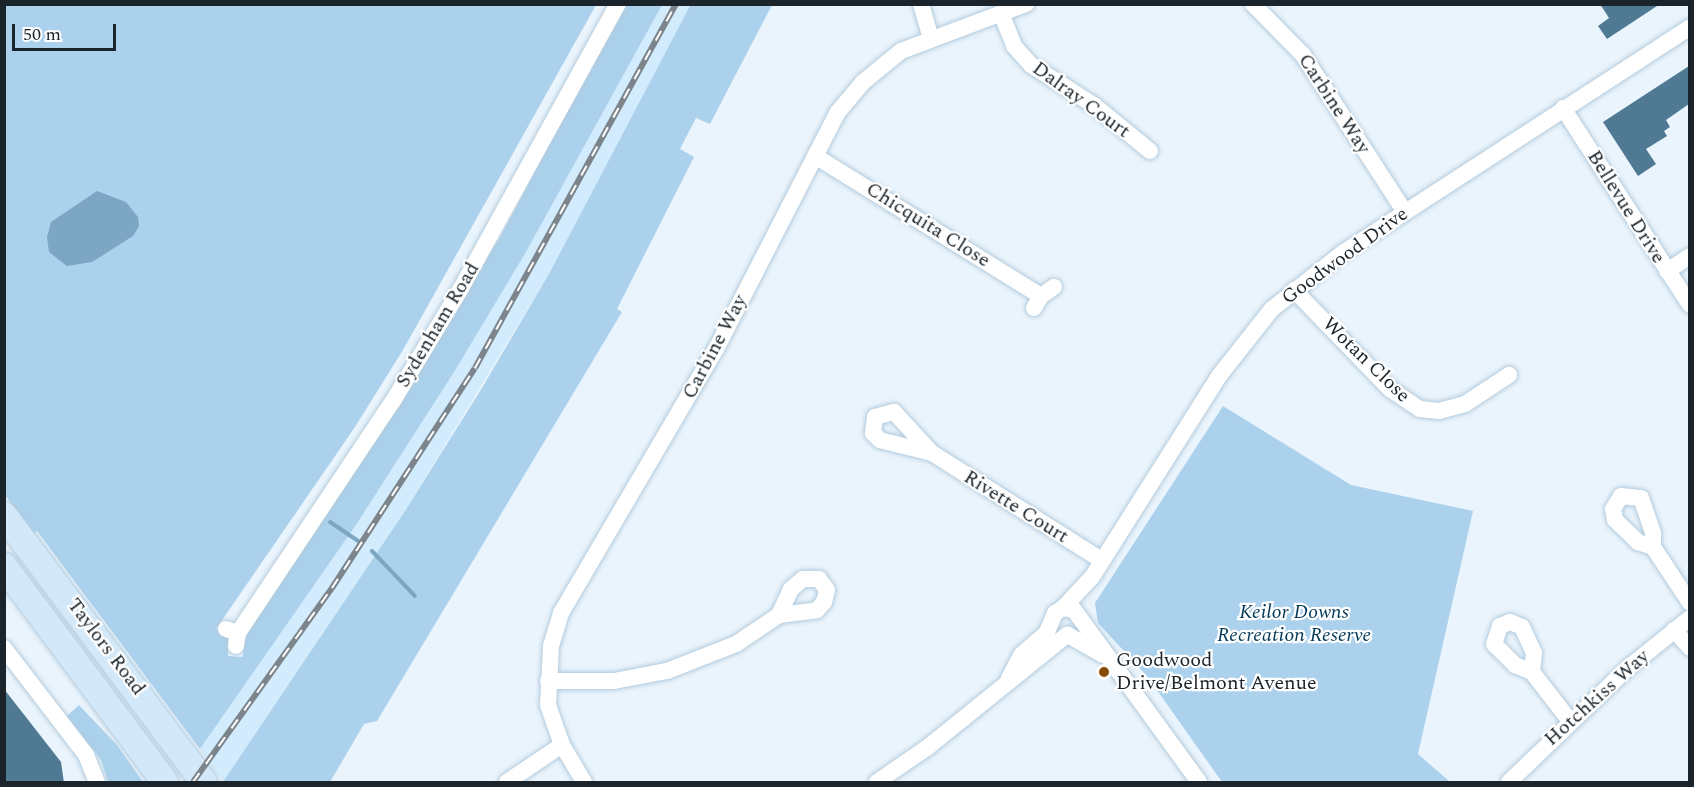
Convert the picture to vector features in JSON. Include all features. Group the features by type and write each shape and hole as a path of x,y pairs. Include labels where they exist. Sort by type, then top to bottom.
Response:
{"main road":[{"name":"Taylors Road","path":"4,515 204,783"},
{"name":"Taylors Road","path":"4,566 165,783"}],"street":[{"name":"Sydenham Road","path":"233,636 393,401 460,290 618,4"},
{"path":"921,4 931,38"},
{"name":"Carbine Way","path":"584,783 562,746 548,705 551,646 573,587 690,395 838,112 862,82 901,51 1026,4"},
{"name":"Carbine Way","path":"1253,4 1302,55 1405,212"},
{"name":"Dalray Court","path":"1001,13 1014,46 1031,65 1095,106 1151,151"},
{"name":"Goodwood Drive","path":"1079,617 1092,577 1101,560 1236,352 1294,290 1405,212 1689,27"},
{"name":"Bellevue Drive","path":"1563,108 1689,305"},
{"name":"Chicquita Close","path":"815,156 1043,297"},
{"path":"1667,271 1689,256"},
{"name":"Wotan Close","path":"1294,290 1390,389 1420,409 1439,411 1465,404 1509,375"},
{"name":"Rivette Court","path":"932,453 1101,560"},
{"path":"1653,547 1689,603"},
{"name":"Goodwood Drive","path":"1063,608 1092,577"},
{"path":"1009,678 1020,655 1039,641 1052,622 1055,613 1063,608 1074,610 1148,708 1199,783"},
{"path":"548,681 614,681 667,671 736,644 779,615"},
{"path":"877,783 965,718 1009,678 1026,669 1067,634 1077,629 1079,617"},
{"name":"Hotchkiss Way","path":"1509,783 1570,721 1689,618"},
{"path":"1052,622 1056,630 1109,659"},
{"path":"1674,630 1689,648"},
{"path":"4,648 86,755 97,783"},
{"path":"1532,672 1570,721"},
{"path":"507,783 562,746"}],"shaded area":[{"path":"662,5 691,5 550,272 405,511 223,782 200,749 356,525 456,369 526,252"},
{"path":"97,191 126,202 138,217 139,226 133,236 92,262 67,266 49,252 47,237 51,222"}],"green space":[{"path":"691,4 772,5 710,124 696,118 680,149 694,157 617,309 622,312 377,721 364,724 330,782 223,782 405,511 482,388 550,272"},
{"path":"5,5 596,5 403,350 355,427 216,629 228,639 228,656 243,657 244,636 501,236 623,5 662,5 526,252 456,369 356,525 200,749 37,531 33,534 5,495"},
{"name":"Keilor Downs Recreation Reserve","path":"1223,406 1351,485 1473,511 1418,754 1450,782 1222,782 1147,676 1098,623 1095,603"},
{"path":"79,705 117,745 143,782 108,782 101,760 67,716"}],"building":[{"path":"1600,4 1660,4 1607,39 1598,26 1609,18"},
{"path":"1689,66 1689,104 1666,120 1670,127 1664,131 1667,136 1646,149 1656,164 1638,176 1603,122"},
{"path":"4,689 61,762 64,783 4,783"}],"waterway":[{"path":"330,522 358,541"},
{"path":"372,551 415,596"}],"railway":[{"path":"193,782 332,588 475,368 676,4"}],"place":[{"name":"Goodwood Drive/Belmont Avenue","path":"1104,672"}]}
